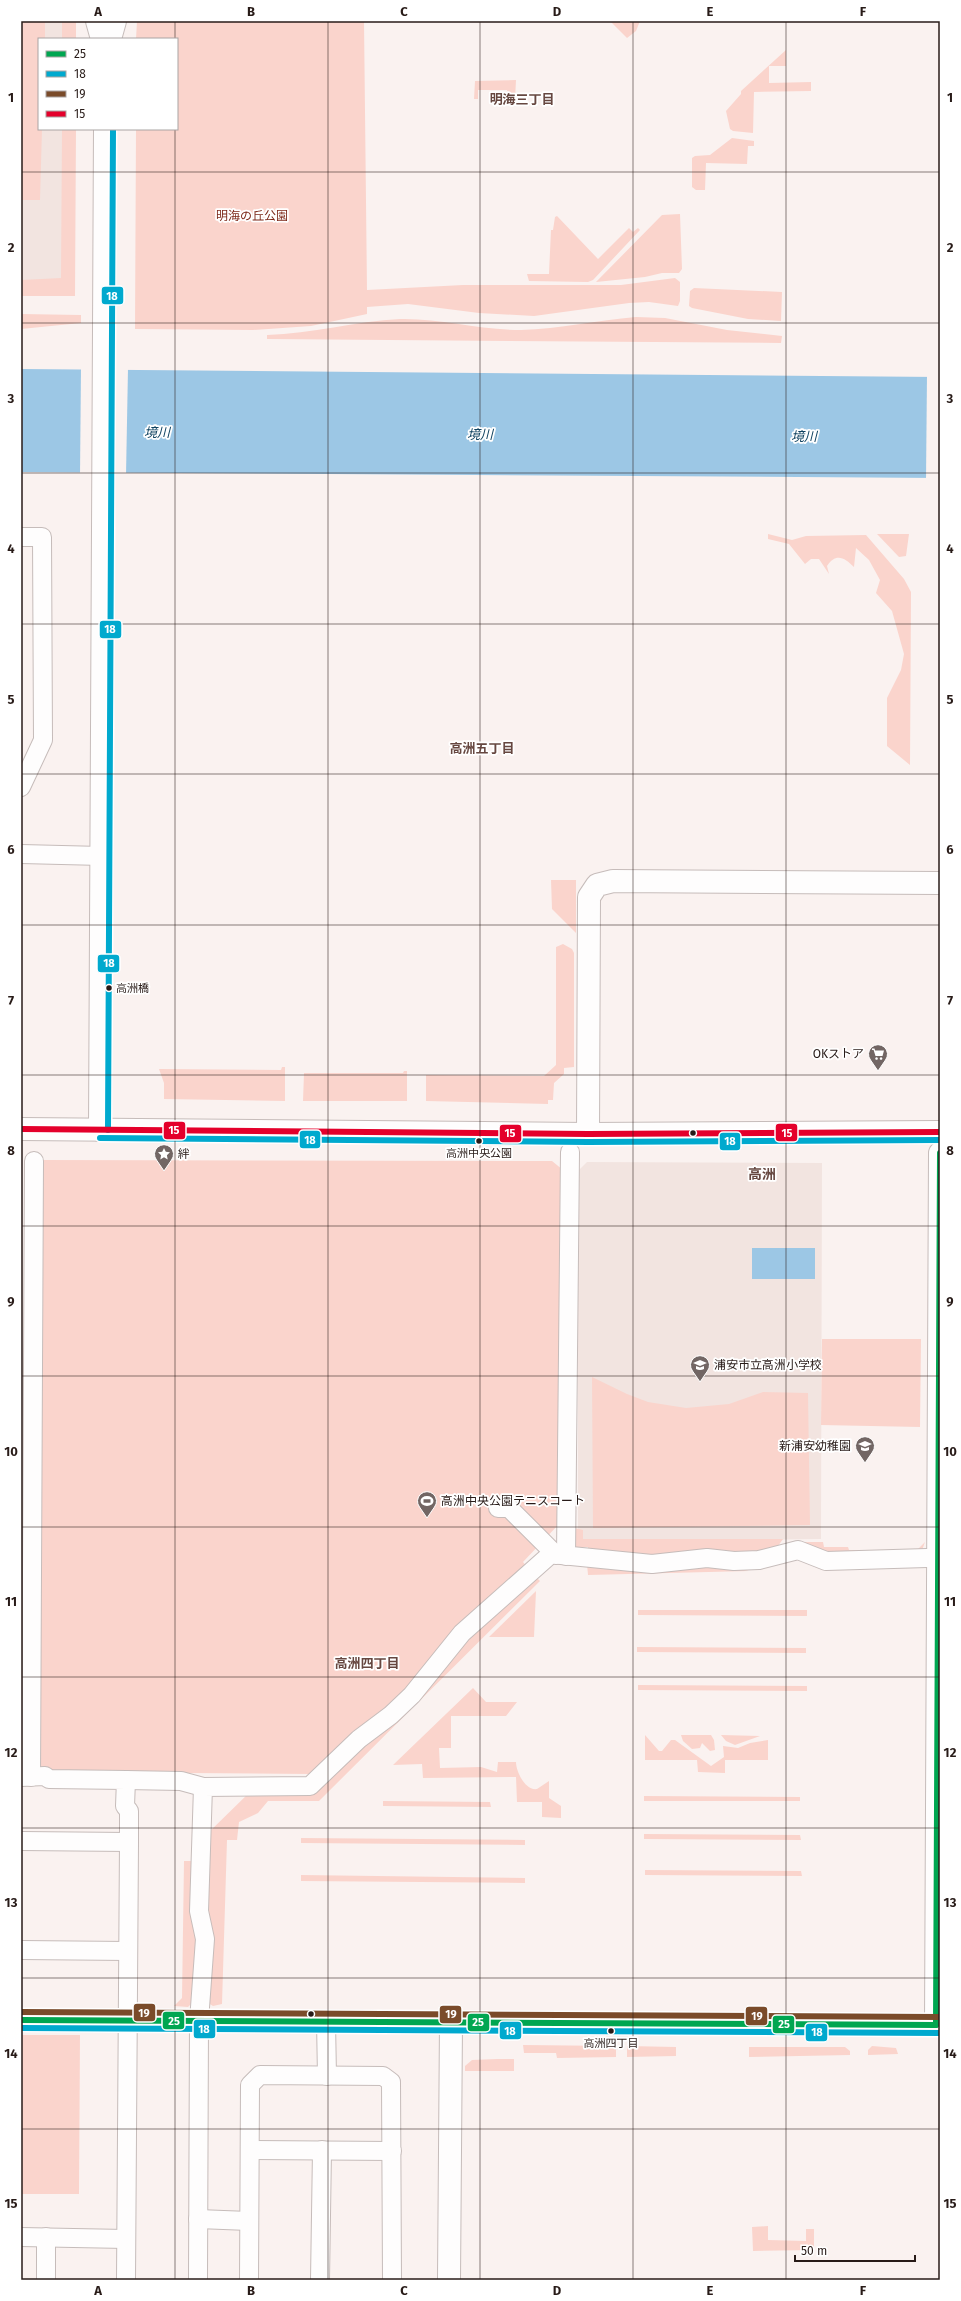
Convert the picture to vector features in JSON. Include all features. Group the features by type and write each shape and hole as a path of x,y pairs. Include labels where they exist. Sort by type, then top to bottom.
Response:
{"street":[{"path":"97,21 102,38"},
{"path":"110,38 115,21"},
{"path":"100,1130 105,130"},
{"path":"21,537 42,537 43,740 21,786"},
{"path":"21,854 102,856"},
{"path":"588,1134 589,897 597,885 613,881 940,883"},
{"path":"21,1129 588,1134 940,1132"},
{"path":"561,1555 570,1152"},
{"path":"21,2020 938,2025 940,1153"},
{"path":"34,1161 27,1213 26,1632 28,1729 26,1777 45,1776 49,1780 181,1781 203,1787 310,1786 359,1739 391,1715 412,1695 462,1633 551,1554 652,1564 707,1558 734,1561 759,1560 798,1550 826,1562 926,1558"},
{"path":"498,1508 509,1508 561,1555"},
{"path":"126,1780 125,1806 129,1811 127,2279"},
{"path":"198,2280 198,2021 205,1939 198,1911 203,1787"},
{"path":"21,1841 129,1836"},
{"path":"21,1950 128,1951"},
{"path":"326,2022 327,2076"},
{"path":"449,2280 450,2023"},
{"path":"249,2280 250,2085 260,2075 383,2076 392,2082 392,2280"},
{"path":"250,2150 392,2150"},
{"path":"320,2280 322,2150"},
{"path":"198,2219 249,2220"},
{"path":"21,2238 126,2239"},
{"path":"46,2238 46,2280"}],"shaded area":[{"path":"21,21 74,21 74,38 38,38 38,130 74,130 74,291 21,291"},
{"name":"浦安市立高洲小学校","path":"587,1162 822,1163 821,1539 578,1542 578,1171"}],"green space":[{"path":"21,21 45,21 45,38 38,38 38,130 42,130 40,200 21,200"},
{"path":"62,21 76,21 76,38 62,38"},
{"name":"明海の丘公園","path":"137,21 364,21 367,290 463,285 621,285 675,278 680,282 680,301 678,306 649,302 629,303 534,316 479,313 408,304 367,307 367,314 311,326 253,330 135,329 136,130 178,130 178,38 136,38"},
{"path":"610,21 640,21 636,31 627,38"},
{"path":"786,50 786,66 769,66 769,83 811,82 811,91 754,92 753,133 733,131 730,129 726,111 741,94 741,91"},
{"path":"516,80 515,100 508,100 507,90 478,90 478,99 474,99 475,81"},
{"path":"62,130 76,130 75,296 21,296 21,280 61,278"},
{"path":"732,138 754,141 754,146 748,146 747,164 706,163 705,190 696,190 692,187 692,158 695,156 710,155"},
{"path":"680,214 682,269 679,273 662,273 645,277 596,282 662,215"},
{"path":"557,216 598,259 629,228 633,232 638,228 640,230 593,280 588,282 529,281 527,274 549,274 551,230 553,230 555,217"},
{"path":"694,288 782,292 781,321 748,319 692,308 689,306 690,291"},
{"path":"21,314 81,315 81,323 21,329"},
{"path":"636,317 665,318 727,330 782,336 781,343 267,339 267,335 300,332 383,320 430,320 490,328 521,330 550,328"},
{"path":"768,534 792,540 806,536 866,535 904,579 911,592 910,765 887,746 887,698 901,670 904,654 892,611 876,593 880,580 869,560 856,548 854,567 844,559 837,558 830,562 827,566 829,574 819,559 811,559 805,564 789,544 768,539"},
{"path":"877,534 909,534 906,556 899,557"},
{"path":"551,880 576,880 576,933 552,909"},
{"path":"563,944 572,949 574,953 574,1067 564,1068 564,1074 554,1083 553,1100 548,1100 548,1104 426,1101 426,1075 544,1076 556,1065 556,947"},
{"path":"282,1067 285,1067 285,1101 164,1099 164,1083 159,1069 281,1070"},
{"path":"404,1071 407,1071 407,1101 303,1101 304,1073 403,1073"},
{"name":"高洲中央公園","path":"41,1160 552,1161 563,1170 559,1524 523,1562 528,1568 415,1683 321,1769 318,1766 311,1774 47,1772 37,1763"},
{"path":"822,1339 921,1339 920,1427 821,1425"},
{"path":"592,1377 627,1394 648,1402 686,1408 729,1404 763,1392 808,1393 810,1525 593,1528"},
{"path":"575,1528 583,1530 583,1539 783,1539 778,1546 764,1553 669,1557 588,1553 588,1547 575,1547"},
{"path":"799,1542 823,1542 824,1547 848,1547 849,1550 916,1551 925,1542 921,1553 833,1558"},
{"path":"692,1563 749,1571 588,1575 587,1564"},
{"path":"535,1576 540,1581 319,1801 268,1801 258,1813 239,1822 237,1840 227,1840 222,2004 213,2006 208,2003 207,1834 252,1790 313,1790 443,1662"},
{"path":"536,1591 534,1637 489,1637"},
{"path":"638,1610 807,1610 807,1616 638,1615"},
{"path":"637,1647 806,1648 806,1653 637,1652"},
{"path":"638,1685 807,1686 807,1691 638,1690"},
{"path":"473,1688 486,1702 517,1702 506,1716 451,1716 451,1748 439,1748 440,1768 481,1767 497,1772 498,1762 516,1762 519,1775 529,1787 537,1789 549,1781 549,1798 561,1806 561,1818 542,1817 542,1802 517,1802 516,1777 423,1778 422,1764 393,1765"},
{"path":"645,1735 659,1751 662,1751 671,1740 675,1740 711,1766 724,1757 723,1746 738,1748 750,1743 768,1740 768,1760 725,1760 725,1773 698,1772 697,1760 645,1760"},
{"path":"681,1735 711,1735 714,1740 715,1750 710,1751 702,1743 700,1748 692,1749 683,1741"},
{"path":"721,1735 760,1736 735,1745 726,1741"},
{"path":"644,1796 800,1797 800,1801 644,1801"},
{"path":"383,1801 490,1802 491,1807 383,1806"},
{"path":"644,1834 800,1835 801,1840 644,1839"},
{"path":"301,1838 525,1840 525,1845 301,1843"},
{"path":"184,1861 195,1861 197,1937 192,2003 188,2007 174,2006 182,1998"},
{"path":"645,1870 801,1871 802,1876 645,1875"},
{"path":"301,1875 525,1878 525,1883 301,1881"},
{"path":"21,2035 80,2035 79,2194 21,2194"},
{"path":"523,2045 616,2046 616,2057 557,2058 556,2053 524,2053"},
{"path":"627,2046 676,2047 676,2056 627,2057"},
{"path":"872,2046 896,2048 898,2054 868,2055 868,2050"},
{"path":"749,2047 845,2047 850,2051 850,2055 749,2057"},
{"path":"514,2059 514,2071 465,2071 465,2066 472,2060"},
{"path":"768,2226 768,2240 806,2241 806,2229 814,2229 814,2250 753,2251 752,2227"}],"water":[{"name":"境川","path":"21,369 940,377 940,478 21,472"},
{"path":"752,1248 815,1248 815,1279 752,1279"}],"pier":[{"path":"81,367 128,368 126,475 80,475"},
{"path":"927,375 940,375 940,480 926,480"}],"transit line":[{"name":"18","path":"108,1130 113,130"},
{"name":"15","path":"21,1129 588,1134 940,1132"},
{"name":"18","path":"100,1138 588,1142 940,1140"},
{"name":"25","path":"936,2025 940,1153"},
{"name":"19","path":"21,2012 940,2017"},
{"name":"25","path":"21,2020 936,2025"},
{"name":"18","path":"21,2028 940,2033"}],"place":[{"name":"高洲橋","path":"109,988"},
{"name":"OKストア","path":"878,1071"},
{"name":"高洲中央公園","path":"479,1141"},
{"name":"絆","path":"164,1171"},
{"name":"浦安市立高洲小学校","path":"700,1382"},
{"name":"新浦安幼稚園","path":"865,1463"},
{"name":"高洲中央公園テニスコート","path":"427,1518"},
{"name":"高洲四丁目","path":"611,2031"}],"district":[{"name":"明海三丁目","path":"522,99"},
{"name":"高洲五丁目","path":"482,748"},
{"name":"高洲","path":"762,1174"},
{"name":"高洲四丁目","path":"367,1663"}]}
